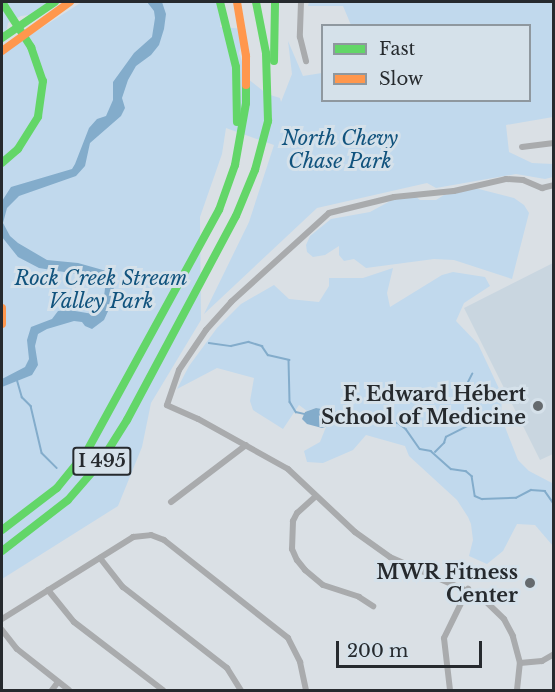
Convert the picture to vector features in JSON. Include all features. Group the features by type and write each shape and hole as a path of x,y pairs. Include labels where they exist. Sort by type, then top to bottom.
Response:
{"main road":[{"path":"2,2 25,35 41,71 42,100 38,117 29,134 2,163"},
{"path":"2,38 55,2"},
{"path":"2,51 70,2"},
{"path":"220,2 229,30 238,85 236,138 229,185"},
{"name":"I 495","path":"2,530 57,488 87,451 208,234 229,185 241,139 247,79 243,31 237,2"},
{"name":"I 495","path":"2,551 68,500 112,445 236,216 255,170 268,121 267,53 256,2"},
{"path":"268,121 274,102 275,2"},
{"path":"2,308 2,324"}],"street":[{"path":"301,2 300,37 306,61"},
{"path":"522,147 554,143"},
{"path":"517,690 520,663 513,636 504,619 490,604 468,589 389,556 355,532 288,469 167,405 179,370 206,330 231,302 329,213 394,197 454,190 506,179 523,180 543,188 554,185"},
{"path":"171,502 246,445"},
{"path":"316,496 297,513 293,520 292,549 297,560 323,585 359,597 373,606"},
{"path":"2,619 133,537 151,535 164,540 288,638 300,662 306,690"},
{"path":"100,558 123,587 227,668 241,690"},
{"path":"450,690 444,638 468,589"},
{"path":"48,590 74,622 163,690"},
{"path":"2,630 17,649 69,690"},
{"path":"520,663 542,661 554,654"},
{"path":"52,690 58,682"}],"shaded area":[{"path":"147,2 162,2 166,14 164,29 159,45 151,55 136,66 128,80 122,98 125,108 121,116 90,143 85,166 76,176 19,196 7,208 3,223 10,236 18,243 47,260 78,263 110,272 114,290 135,309 132,311 114,298 104,320 92,329 82,322 74,321 38,334 35,346 38,365 32,375 2,387 2,379 25,367 29,359 27,340 31,327 52,319 58,311 69,310 93,314 103,306 105,288 102,278 39,268 18,257 2,237 2,201 11,187 72,169 89,128 97,119 106,116 113,100 113,82 134,53 152,37 154,11"},
{"path":"553,263 553,454 540,460 464,308"},
{"path":"316,408 338,412 340,414 335,424 322,428 307,424 302,419 305,412"}],"green space":[{"path":"2,2 48,2 29,15 21,16 8,23 7,29 2,34"},
{"name":"Rock Creek Stream Valley Park","path":"82,2 224,2 220,27 246,29 239,53 248,79 267,94 280,98 281,102 292,74 288,41 303,76 321,73 321,102 531,102 531,24 351,24 343,6 308,6 309,2 553,2 553,117 506,125 509,152 532,163 553,164 553,177 545,179 516,174 436,188 427,183 317,208 204,314 249,222 274,145 226,128 222,154 200,217 201,320 151,403 142,447 118,506 2,579 2,53"},
{"path":"475,188 514,198 524,205 529,213 512,279 454,260 434,259 366,268 354,259 344,261 339,255 339,246 325,255 313,257 307,252 306,245 310,236 331,219 370,212 394,199 415,196 420,200 436,200 444,195"},
{"path":"393,268 387,293 390,307 442,275 453,272 485,277 490,286 464,303 456,321 478,344 502,395 501,417 518,460 529,471 552,483 553,546 535,525 517,524 503,551 487,564 469,556 473,540 471,524 457,500 409,456 405,446 366,435 353,450 323,463 307,462 304,451 320,442 326,427 337,420 338,416 316,408 307,411 299,405 283,429 253,410 250,401 254,378 217,368 177,389 189,366 217,328 241,304 274,285 289,299 319,302 329,286 329,278 363,278"}],"waterway":[{"path":"209,343 231,346 249,342 262,346 268,355 289,360 290,402 296,412 305,414"},
{"path":"435,452 444,443 446,437 468,426 475,417 478,398 465,395 464,390 472,374"},
{"path":"17,379 22,397 31,406 42,453 57,468"},
{"path":"336,418 398,423 406,429 420,449 431,451 451,469 466,471 472,476 475,496 482,499 516,498 531,490 545,491 554,504"}],"traffic: fast":[{"path":"2,2 31,47 43,81 38,117 18,149 2,163"},
{"path":"2,38 55,2"},
{"path":"220,2 236,67 237,122"},
{"path":"2,551 68,500 100,463 127,420 236,216 255,170 268,121 266,53 256,2"},
{"path":"274,61 275,2"},
{"path":"2,530 57,488 87,451 219,210 235,165 246,103 246,85"}],"traffic: slow":[{"path":"2,51 70,2"},
{"path":"237,2 246,56 246,85"},
{"path":"2,308 2,324"}],"place":[{"name":"F. Edward Hébert School of Medicine","path":"538,406"},
{"name":"MWR Fitness Center","path":"530,583"}],"park label":[{"name":"North Chevy Chase Park","path":"340,150"}]}
